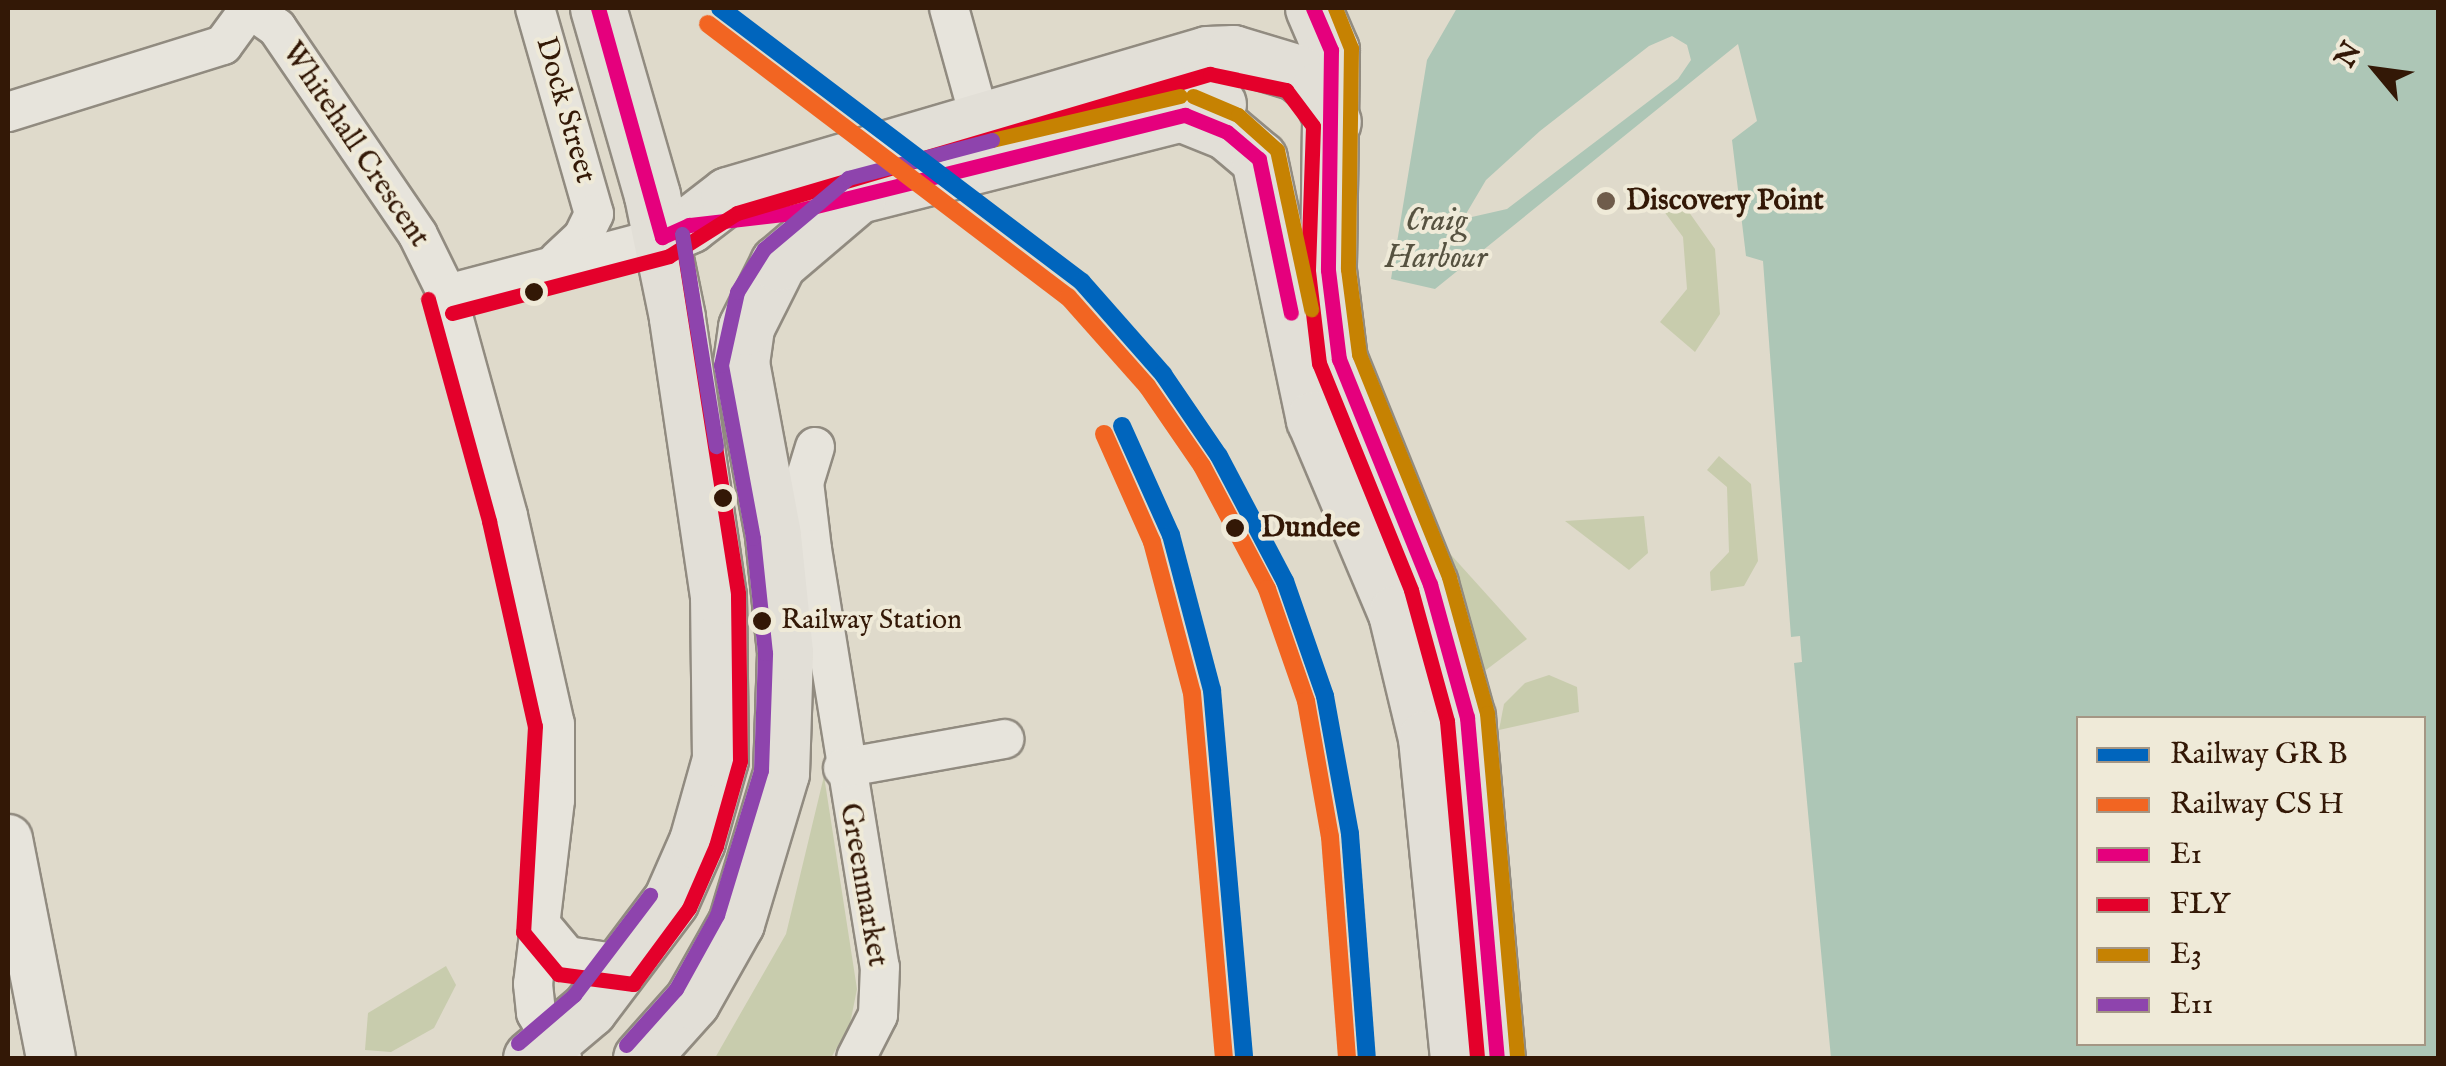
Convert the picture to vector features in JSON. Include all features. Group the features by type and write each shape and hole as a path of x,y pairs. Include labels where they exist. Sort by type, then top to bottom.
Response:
{"main road":[{"path":"548,1054 628,965 671,900 697,841 720,759 722,653 676,231 598,8"},
{"path":"676,231 734,224 858,195 1185,114 1238,97 1273,64 1286,8"},
{"path":"1313,8 1331,50 1328,270 1339,359 1430,584 1467,717 1497,1058"},
{"path":"676,231 728,194 1207,54 1273,64 1318,90 1333,122"},
{"path":"1185,114 1226,132 1259,159 1314,419 1396,614 1426,738 1458,1058"},
{"path":"683,1058 708,1013 781,773 785,652 773,536 741,362 746,327 778,263 858,195"},
{"path":"548,1054 588,1047 620,1030 698,947 736,923"},
{"path":"641,1058 692,1001 736,923"}],"street":[{"path":"8,112 223,45 250,8"},
{"name":"Whitehall Crescent","path":"250,8 276,28 418,235 447,294 553,710 555,800 534,984 536,1012 548,1054"},
{"name":"Dock Street","path":"535,8 594,214 582,237 558,260"},
{"path":"949,8 980,122"},
{"path":"447,294 558,260 676,231"},
{"name":"Greenmarket","path":"815,447 804,482 843,768 880,967 878,1015 856,1058"},
{"name":"Greenmarket","path":"843,768 1004,739"},
{"path":"8,839 51,1058"},
{"path":"542,926 567,956 628,965"}],"shaded area":[{"path":"1679,198 1715,249 1720,314 1695,352 1660,322 1687,289 1683,237 1663,210"},
{"path":"1719,456 1751,484 1758,561 1744,586 1711,591 1710,572 1729,552 1727,487 1707,470"},
{"path":"1644,516 1648,553 1629,570 1565,521"},
{"path":"1434,536 1527,639 1478,676"},
{"path":"1549,675 1577,687 1579,712 1499,730 1504,704 1525,683"},
{"path":"824,776 857,989 850,1024 831,1058 715,1058 786,934"},
{"path":"446,966 456,985 434,1028 391,1052 365,1050 368,1013"}],"water":[{"name":"Craig Harbour","path":"1457,8 2438,8 2438,1058 1831,1058 1794,663 1802,662 1800,636 1791,637 1763,261 1746,256 1732,140 1757,121 1738,44 1435,289 1391,279 1427,60","holes":["1672,36 1687,45 1691,60 1678,79 1507,209 1463,219 1486,180 1540,131 1649,46"]}],"transit line":[{"name":"E1","path":"598,8 662,237 689,225 784,214 1185,115"},
{"path":"720,8 1082,282 1163,374 1219,456 1285,581 1325,696 1350,834 1367,1058"},
{"name":"E1","path":"1313,8 1331,50 1328,270 1339,359 1430,584 1467,717 1497,1058"},
{"name":"E3","path":"1335,8 1351,48 1348,269 1359,354 1449,577 1487,713 1517,1056"},
{"path":"708,24 1068,297 1147,386 1202,466 1267,589 1306,701 1330,837 1347,1058"},
{"name":"FLY","path":"452,313 669,256 737,213 1210,74 1286,90 1313,126 1308,271 1319,363 1411,590 1447,721 1477,1058"},
{"name":"E3","path":"992,140 1180,96"},
{"name":"E3","path":"1193,96 1238,115 1277,150 1311,309"},
{"name":"E1","path":"1185,115 1227,132 1259,159 1291,313"},
{"name":"E11","path":"626,1045 676,989 717,915 761,770 765,653 753,538 721,365 737,292 764,249 848,178 992,140"},
{"name":"FLY","path":"428,299 489,521 535,726 523,932 558,974 633,984 689,908 716,846 740,761 738,593 682,234"},
{"name":"E11","path":"682,234 716,446"},
{"path":"1122,426 1171,535 1212,690 1244,1058"},
{"path":"1104,434 1152,542 1192,693 1224,1058"},
{"name":"E11","path":"518,1043 574,995 650,895"}],"place":[{"name":"Discovery Point","path":"1606,201"},
{"name":"Dundee","path":"1235,528"},
{"name":"Railway Station","path":"762,621"}]}
